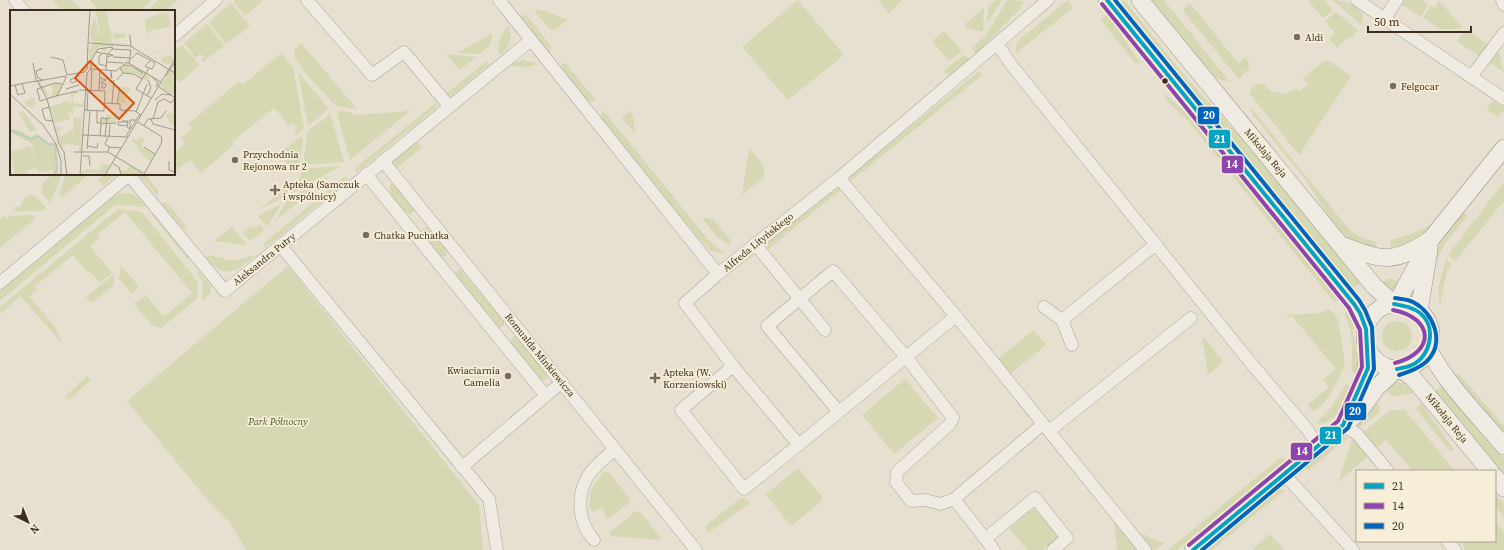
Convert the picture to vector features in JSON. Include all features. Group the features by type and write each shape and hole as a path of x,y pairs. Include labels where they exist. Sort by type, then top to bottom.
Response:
{"street":[{"path":"15,0 23,10"},
{"path":"175,35 216,0"},
{"path":"307,0 372,76 404,52 449,106"},
{"name":"Alfreda Lityńskiego","path":"499,0 718,274 838,178 997,44 1042,2"},
{"path":"1107,0 1354,304 1360,313 1366,329"},
{"name":"Mikołaja Reja","path":"1140,0 1374,286 1395,304"},
{"path":"1357,0 1504,99"},
{"path":"1385,18 1397,0"},
{"path":"1502,0 1504,5"},
{"path":"1471,77 1504,33"},
{"name":"Aleksandra Putry","path":"130,175 225,291 531,40"},
{"path":"997,44 1013,67 1307,429 1318,446"},
{"path":"1395,304 1431,239 1504,148"},
{"name":"Romualda Minkiewicza","path":"383,161 696,550"},
{"path":"366,174 546,396"},
{"name":"Aleksandra Putry","path":"0,283 128,175"},
{"path":"838,178 956,316 1145,550"},
{"path":"1341,245 1380,258 1388,259 1402,256 1431,239"},
{"path":"1419,311 1431,239"},
{"path":"755,244 825,330"},
{"path":"1062,320 1156,244"},
{"path":"280,246 489,499 497,550"},
{"path":"839,412 767,326 833,271 906,357 953,418 950,424 897,472 896,482 911,501 925,500 941,504 954,499 1190,318"},
{"path":"718,274 684,303 733,366 799,445"},
{"path":"1192,550 1344,425 1358,413 1377,387 1399,369 1412,366 1419,361 1428,348 1431,340 1429,328 1424,317 1412,306 1395,304 1383,307 1373,314 1366,329 1365,336 1368,351 1368,368 1344,425"},
{"path":"1044,308 1062,320 1072,345"},
{"path":"733,366 681,410 744,489 956,316"},
{"path":"1428,348 1435,362 1504,446"},
{"path":"1368,351 1377,362 1399,369"},
{"name":"Mikołaja Reja","path":"1399,369 1414,378 1489,470"},
{"path":"462,467 562,382"},
{"path":"1344,425 1357,434 1387,470"},
{"path":"594,540 583,524 580,514 581,497 588,476 615,449"},
{"path":"1284,474 1353,550"},
{"path":"1496,478 1504,488"},
{"path":"985,539 1035,498 1068,538 1053,550"},
{"path":"954,499 994,550"},
{"path":"1448,542 1455,550"}],"green space":[{"path":"53,0 72,0 81,10 61,10"},
{"path":"90,0 152,0 140,10 98,10"},
{"path":"159,0 178,0 166,10 147,10"},
{"path":"235,0 261,0 262,2 245,16 233,2"},
{"path":"798,0 844,55 788,100 742,47"},
{"path":"878,0 902,0 889,14"},
{"path":"996,0 1002,0 987,23 988,7"},
{"path":"1007,0 1024,1 1021,8 976,54 972,48 986,35"},
{"path":"1068,0 1073,8 1016,53 1016,45 1020,39"},
{"path":"1124,0 1190,82 1248,145 1361,282 1352,290 1120,4"},
{"path":"1152,0 1164,0 1229,81 1223,81 1214,76"},
{"path":"1308,0 1324,0 1333,10 1323,18"},
{"path":"1333,0 1338,0 1355,6 1362,14 1363,19 1361,25"},
{"path":"1403,0 1421,0 1428,5 1421,17 1401,4"},
{"path":"1439,1 1462,27 1461,29 1440,29 1423,18 1431,6 1435,8"},
{"path":"231,3 250,26 226,44 209,22"},
{"path":"1190,3 1238,63 1246,57 1249,64 1249,69 1239,79 1184,12 1184,8"},
{"path":"984,8 983,32 965,27 965,24"},
{"path":"534,10 547,11 567,20 555,30 549,29"},
{"path":"1336,12 1358,30 1352,37 1347,38 1337,48 1329,39 1335,33 1325,21"},
{"path":"1107,13 1140,63 1135,63 1101,20"},
{"path":"519,16 527,16 551,46 550,54"},
{"path":"207,24 224,46 203,62 201,60 204,57 201,54 196,58 184,43"},
{"path":"509,25 510,34 508,46 500,55 498,48 500,40 504,31"},
{"path":"944,31 962,51 949,61 932,41"},
{"path":"1468,31 1488,45 1480,57 1457,41 1464,32"},
{"path":"493,34 489,47 479,54 458,53"},
{"path":"301,43 357,109 336,106 304,71 295,57 294,51"},
{"path":"182,45 200,65 180,82 175,78 175,51"},
{"path":"281,53 293,67 304,128 297,135 294,131 298,128 293,123 289,126 274,108 232,142 234,145 201,173 190,160 175,171 175,149 177,151 185,143 181,138 192,128 188,124 239,81 243,85"},
{"path":"1495,53 1499,53 1504,72 1487,61"},
{"path":"446,54 476,57 460,70"},
{"path":"964,55 970,59 952,75 946,73 944,70"},
{"path":"523,60 538,64 528,67 509,66"},
{"path":"1325,60 1326,62 1328,60 1351,76 1299,155 1249,93 1255,85 1259,84 1264,84 1270,90 1279,93 1292,91 1296,88 1299,92 1308,84 1303,78"},
{"path":"485,62 490,64 451,96 446,94"},
{"path":"565,63 596,100 591,102 586,100 560,66"},
{"path":"979,71 982,75 850,182 851,175"},
{"path":"298,72 329,109 308,126"},
{"path":"1165,94 1192,118 1188,121 1165,99"},
{"path":"1492,101 1504,107 1504,111 1498,117 1487,110"},
{"path":"437,102 437,107 356,173 355,168"},
{"path":"1248,104 1348,228 1358,236 1376,242 1376,250 1355,243 1342,233 1331,220 1305,179 1253,115"},
{"path":"341,110 357,115 410,111 350,160 337,113"},
{"path":"603,110 710,242 725,254 711,251 698,238 602,119 601,115"},
{"path":"630,111 633,115 635,134 622,118"},
{"path":"330,114 344,162 303,165 308,131"},
{"path":"1193,119 1339,300 1334,302 1189,122"},
{"path":"301,136 303,140 299,166 289,166 284,160 286,156 283,151"},
{"path":"414,143 418,143 422,147 396,169 392,164 393,161"},
{"path":"749,147 763,165 764,177 742,195"},
{"path":"339,166 292,193 298,183 302,169"},
{"path":"52,175 59,175 61,177 50,203 41,192 43,183"},
{"path":"66,175 88,175 62,197 59,194"},
{"path":"103,175 115,175 103,186 98,180"},
{"path":"139,175 146,175 158,190 158,196"},
{"path":"330,176 275,221 288,199"},
{"path":"344,177 349,179 265,248 264,247 264,243"},
{"path":"294,181 286,196 260,209"},
{"path":"1504,182 1504,201 1455,261 1448,255"},
{"path":"391,184 396,185 415,209 411,214 401,208 395,200 389,188"},
{"path":"839,186 843,188 767,250 768,243"},
{"path":"120,193 133,194 147,205 145,207 116,204 0,301 0,291 113,196"},
{"path":"29,195 36,196 46,208 43,211 16,211 13,208 21,206 23,200"},
{"path":"164,202 171,207 188,229 182,228 162,204"},
{"path":"282,203 267,227 258,216"},
{"path":"118,209 142,212 198,282 197,299 161,328 153,326 134,304 146,295 164,317 192,293 125,212 97,235 99,238 90,246 112,273 100,283 89,270 87,272 73,255 35,286 37,290 29,296 55,327 62,344 21,296 0,314 0,307"},
{"path":"1463,211 1467,216 1444,245 1434,267 1437,250 1440,243"},
{"path":"152,212 190,259 187,259 152,215"},
{"path":"33,215 36,218 0,248 0,220 4,216 6,219 10,216"},
{"path":"703,219 714,220 732,242 729,245 716,236"},
{"path":"260,224 263,231 252,240 249,240 243,233 251,226 254,229"},
{"path":"1434,224 1416,242 1391,250 1391,240 1409,235"},
{"path":"426,226 447,250 446,256 442,257 439,255 423,236 422,231"},
{"path":"232,227 245,242 245,245 214,241"},
{"path":"208,255 235,260 240,260 250,255 254,257 235,270 224,271 218,269 205,258"},
{"path":"1446,259 1452,264 1447,271 1440,306 1438,289"},
{"path":"121,265 139,287 132,294 119,279"},
{"path":"194,266 211,286 210,294 202,301 203,283"},
{"name":"Park Północny","path":"288,266 479,505 483,550 246,550 230,523 203,495 127,401"},
{"path":"460,269 504,321 504,325 499,328 456,277 455,273"},
{"path":"114,274 114,285 91,303 86,297"},
{"path":"1388,278 1402,283 1399,288 1392,290 1385,288 1381,283"},
{"path":"1327,309 1335,314 1339,324 1344,365 1340,377 1327,398 1318,409 1313,411 1308,405 1329,387 1323,380 1336,369 1292,316 1289,318 1286,315 1322,313"},
{"path":"1348,311 1352,319 1354,340 1359,360 1360,367 1358,375 1351,371 1351,334 1344,314"},
{"path":"1397,321 1408,325 1412,336 1408,347 1397,351 1386,347 1382,336 1386,325"},
{"path":"1034,330 1046,345 1009,375 997,359"},
{"path":"515,335 547,374 547,379 544,381 539,379 510,342"},
{"path":"1204,337 1222,360 1222,363 1208,375 1202,338"},
{"path":"1458,373 1504,426 1504,434 1455,374"},
{"path":"87,376 91,380 69,400 65,396"},
{"path":"905,379 938,418 894,454 862,415"},
{"path":"1395,382 1403,383 1413,392 1411,394 1393,396 1381,388"},
{"path":"1346,384 1353,387 1344,406 1329,421 1316,423 1330,409"},
{"path":"1443,385 1504,459 1504,479 1433,392"},
{"path":"1374,399 1380,406 1379,413 1359,428 1358,423"},
{"path":"1421,402 1454,450 1450,451 1416,409"},
{"path":"1404,409 1454,470 1412,470 1386,440 1378,447 1372,446 1361,434 1389,411"},
{"path":"1341,437 1349,437 1309,470 1303,468"},
{"path":"1354,438 1369,455 1338,482 1352,440"},
{"path":"1281,457 1286,460 1177,550 1168,550"},
{"path":"798,468 822,497 822,501 792,525 789,524 766,494"},
{"path":"604,472 609,473 630,499 629,503 610,518 606,518 602,508 594,512 589,507 591,489"},
{"path":"1278,490 1285,490 1212,550 1201,550"},
{"path":"1496,496 1504,503 1504,517 1496,507"},
{"path":"742,497 750,502 749,504 708,533 705,526"},
{"path":"1034,508 1059,537 1043,550 1028,550 1009,529"},
{"path":"636,511 640,512 660,537 659,540 611,536 609,533"},
{"path":"1113,516 1140,550 1117,550"},
{"path":"1496,522 1504,532 1504,550 1465,550 1462,542 1496,542"},
{"path":"1137,532 1164,543 1155,550 1151,550"},
{"path":"1270,534 1284,550 1252,550"}],"transit line":[{"name":"21","path":"1107,0 1354,304 1360,313 1366,329 1368,368 1343,425 1193,550"},
{"name":"20","path":"1115,0 1359,300 1372,327 1374,369 1348,428 1202,550"},
{"name":"14","path":"1102,4 1349,308 1360,330 1362,367 1338,421 1189,545"},
{"name":"20","path":"1395,298 1409,300 1427,313 1435,329 1436,338 1432,354 1426,362 1417,368 1399,375"},
{"name":"21","path":"1394,304 1411,308 1420,313 1429,326 1430,333 1430,341 1424,355 1410,366 1397,369"},
{"name":"14","path":"1393,310 1407,314 1416,320 1422,327 1425,335 1423,344 1418,351 1408,358 1395,363"}],"place":[{"name":"Aldi","path":"1297,37"},
{"name":"Felgocar","path":"1393,86"},
{"name":"Przychodnia Rejonowa nr 2","path":"235,160"},
{"name":"Apteka (Samczuk i wspólnicy)","path":"275,190"},
{"name":"Chatka Puchatka","path":"366,235"},
{"name":"Kwiaciarnia Camelia","path":"508,376"},
{"name":"Apteka (W. Korzeniowski)","path":"655,378"}]}
